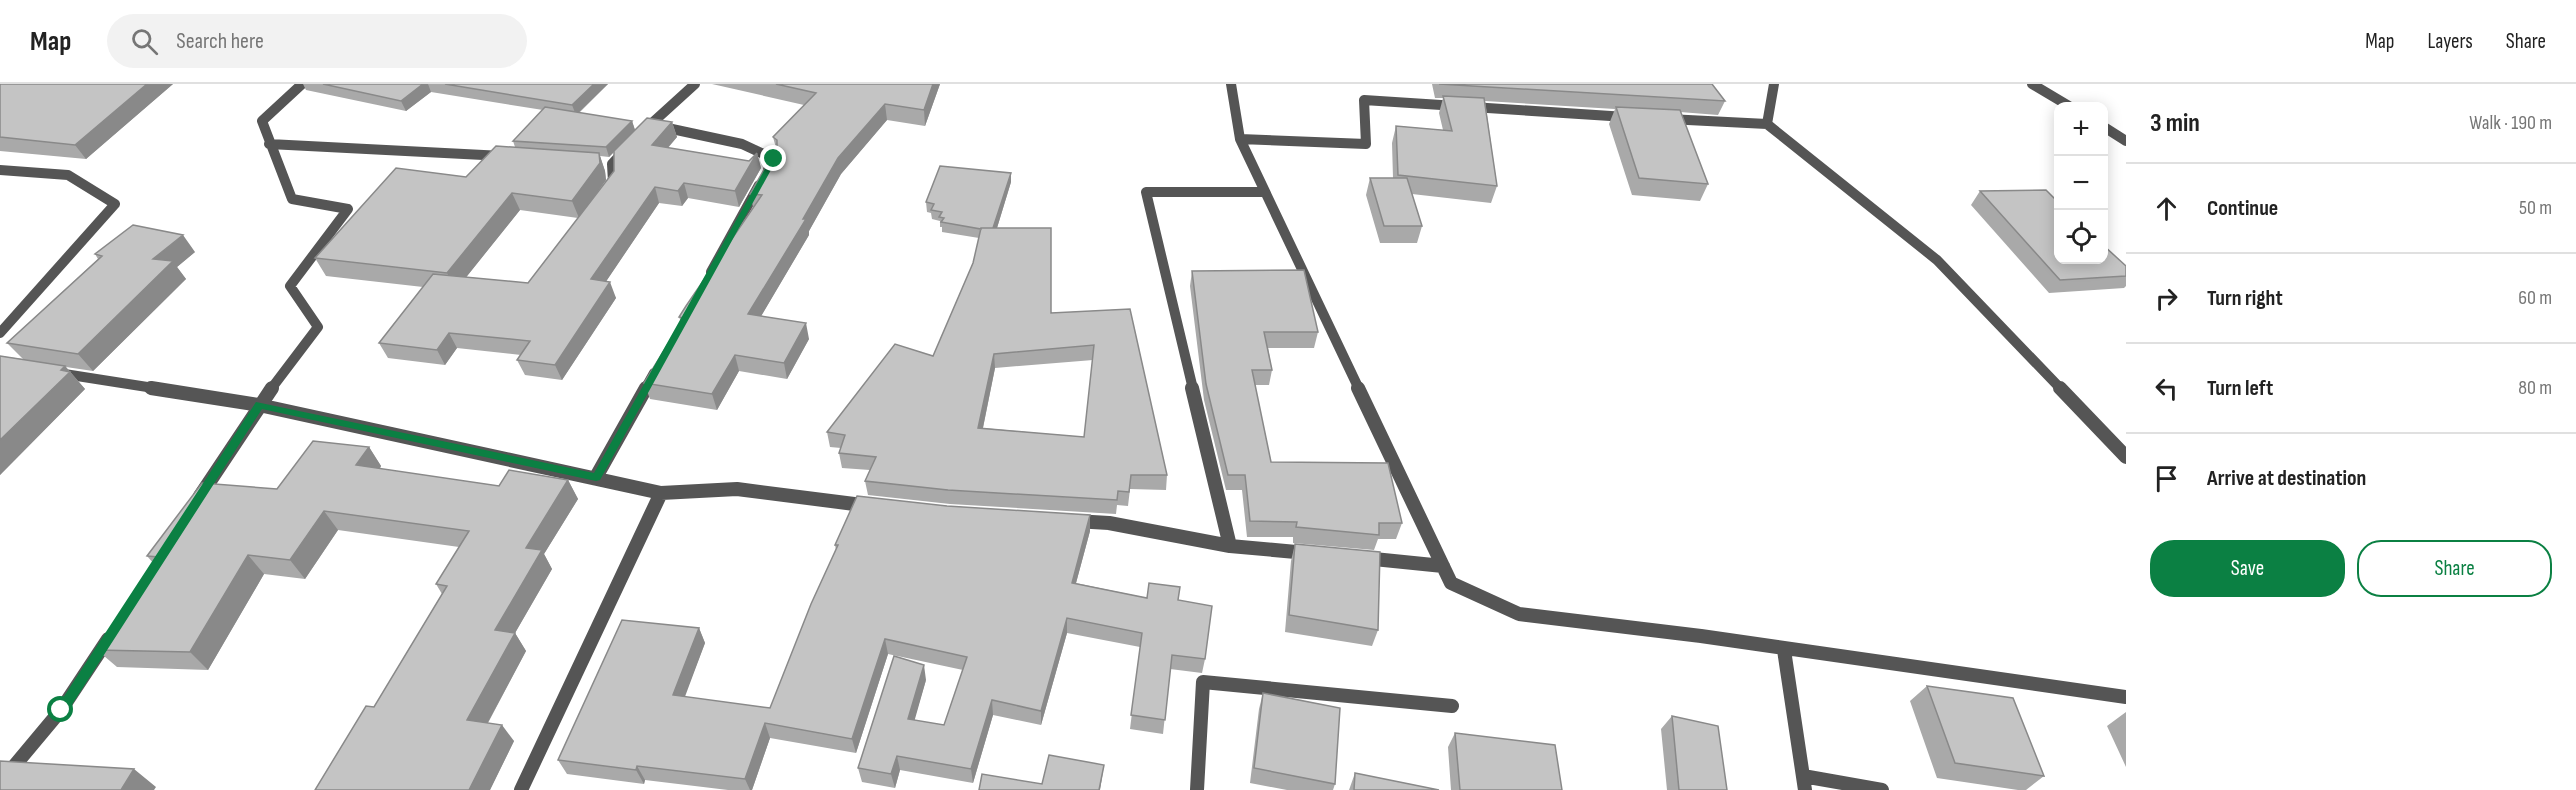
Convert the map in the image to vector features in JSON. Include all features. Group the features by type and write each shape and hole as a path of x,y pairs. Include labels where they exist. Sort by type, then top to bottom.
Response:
{"street":[{"path":"195,503 259,405 318,327 290,286 348,209 292,199 262,121 302,84"},
{"path":"606,191 613,182 612,164 695,84"},
{"path":"1231,84 1240,139 1451,583 1518,614 1701,636 1785,650 2126,697"},
{"path":"1767,124 1774,84"},
{"path":"2032,84 2062,102"},
{"path":"1240,139 1366,144 1364,100 1642,118"},
{"path":"1653,119 1767,124 1937,260 2126,457"},
{"path":"2108,131 2126,141"},
{"path":"643,132 742,144 774,159 705,282"},
{"path":"269,144 422,150 517,157"},
{"path":"600,163 612,164"},
{"path":"0,170 68,175 115,204 0,333"},
{"path":"1230,546 1146,192 1265,192"},
{"path":"596,477 659,364"},
{"path":"50,372 259,405 661,493 737,489 882,507"},
{"path":"521,790 661,493"},
{"path":"1064,520 1109,523 1230,546 1325,555"},
{"path":"1348,557 1443,566"},
{"path":"0,783 61,710 112,632"},
{"path":"1785,650 1804,783 1882,790"},
{"path":"1197,790 1203,682 1452,706"}],"building":[{"path":"0,84 147,84 75,145 0,137"},
{"path":"323,84 423,84 401,101"},
{"path":"445,84 594,84 572,105"},
{"path":"776,84 933,84 924,110 885,104 838,158 803,219 806,219 748,314 806,323 784,363 735,355 712,394 644,383 684,318 679,317 762,195 750,194 777,147 777,140 773,137 816,93"},
{"path":"1439,84 1712,84 1725,101"},
{"path":"1443,96 1484,98 1497,186 1398,175 1396,126 1452,131"},
{"path":"545,107 632,121 606,147 513,141"},
{"path":"1616,107 1680,110 1708,184 1639,178"},
{"path":"647,118 672,122 652,145 749,161 757,153 735,191 684,183 678,191 655,187 591,279 610,282 555,365 517,360 530,341 449,333 437,350 379,343 433,274 528,283 614,171 614,151"},
{"path":"496,146 599,153 600,163 572,201 512,193 447,273 315,258 396,168 466,177"},
{"path":"940,166 1011,173 993,228 981,229 941,222 944,218 939,217 942,212 931,210 934,204 926,202"},
{"path":"1370,178 1407,178 1422,226 1384,226"},
{"path":"2046,190 2054,198 2054,264 2108,264 2108,250 2126,266 2126,276 2060,280 1980,191"},
{"path":"133,225 183,235 153,259 173,261 78,354 7,343 102,256 95,254"},
{"path":"981,228 1051,228 1051,313 1130,309 1167,475 1131,475 1129,492 1118,491 1117,500 948,490 865,481 876,457 839,453 845,435 827,432 895,344 933,356 973,263","holes":["1094,345 1084,437 978,428 994,354"]},
{"path":"1304,270 1318,332 1264,332 1272,370 1252,370 1271,462 1388,463 1402,523 1379,523 1379,535 1296,527 1297,522 1250,521 1245,475 1228,475 1206,384 1192,271"},
{"path":"0,356 65,366 61,370 70,372 0,440"},
{"path":"313,441 369,447 356,465 499,486 509,470 568,480 526,548 542,550 495,630 515,633 467,720 502,725 469,790 315,790 366,706 374,707 447,586 436,584 469,531 324,511 290,560 248,555 190,652 97,650 158,557 147,556 202,483 277,489"},
{"path":"857,496 947,506 1090,515 1072,583 1147,598 1149,583 1180,587 1178,600 1212,606 1205,659 1172,655 1165,720 1131,715 1142,633 1067,618 1041,711 992,700 971,769 897,756 891,774 858,768 894,656 924,665 908,719 944,725 967,657 885,639 852,739 765,723 745,779 637,766 636,770 558,760 622,620 699,628 673,695 770,708"},
{"path":"1295,544 1380,552 1378,630 1289,615"},
{"path":"1927,686 2013,698 2044,776 1955,763"},
{"path":"1263,693 1340,708 1335,784 1254,768"},
{"path":"1672,716 1718,726 1727,790 1679,790"},
{"path":"1455,733 1555,745 1562,790 1460,790"},
{"path":"1049,755 1104,765 1099,790 979,790 982,774 1042,784"},
{"path":"0,761 134,769 121,790 0,790"},
{"path":"1355,773 1439,790 1354,790"}],"route":[{"path":"61,710 259,405 596,477 774,159"}]}
